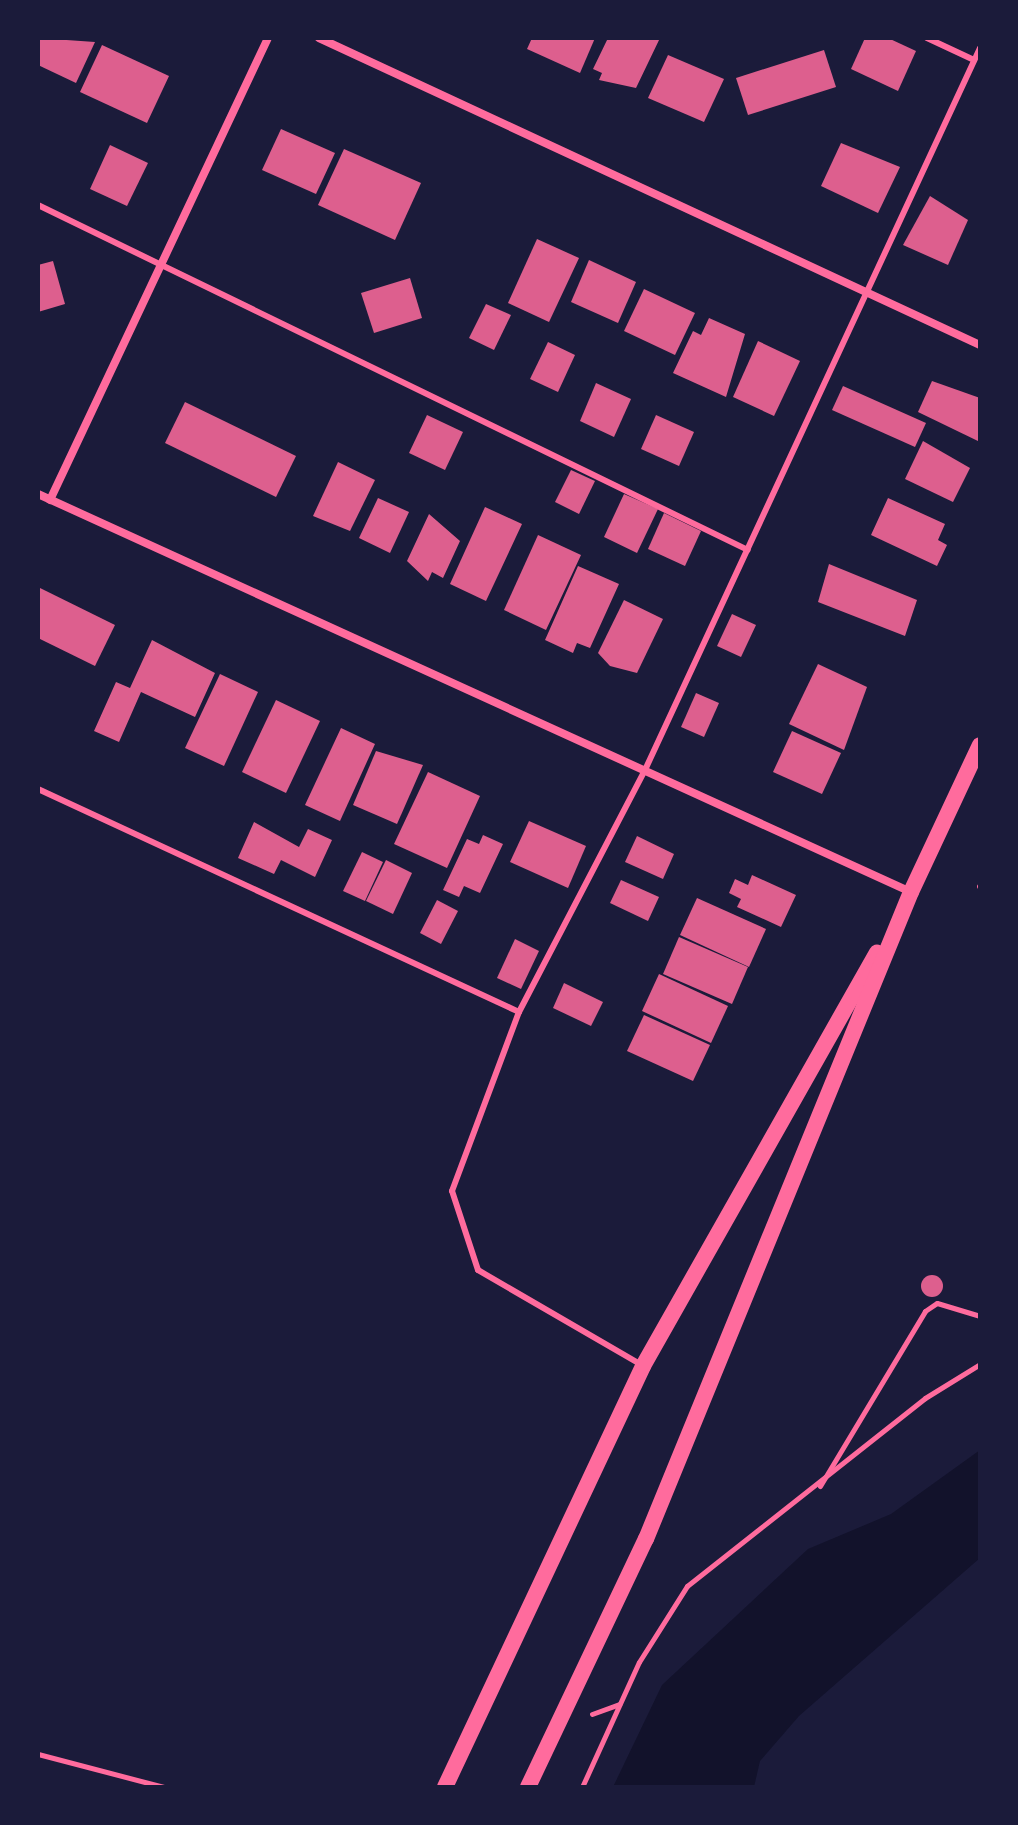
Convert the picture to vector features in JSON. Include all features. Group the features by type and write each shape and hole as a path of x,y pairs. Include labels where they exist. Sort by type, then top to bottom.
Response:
{"main road":[{"path":"528,1787 646,1539 911,892 980,745"},
{"path":"445,1787 643,1366 911,892"}],"street":[{"path":"50,500 268,38"},
{"path":"319,38 980,345"},
{"path":"38,494 911,892"}],"lane":[{"path":"927,38 974,60"},
{"path":"643,1366 478,1270 452,1191 519,1012 645,770 980,48"},
{"path":"38,205 162,262 748,550"},
{"path":"38,789 519,1012"}],"path":[{"path":"817,1490 925,1311 937,1303 980,1316"},
{"path":"582,1787 619,1704 687,1586 817,1490 925,1398 980,1364"},
{"path":"587,1717 619,1704"},
{"path":"38,1754 164,1787"}],"shaded area":[{"path":"980,1450 980,1558 799,1716 760,1761 754,1787 613,1787 662,1685 808,1549 891,1514"}],"building":[{"path":"38,38 95,42 76,83 38,65"},
{"path":"532,38 595,38 580,73 527,49"},
{"path":"608,38 660,38 636,88 599,80 602,73 593,69"},
{"path":"865,38 888,38 916,51 898,91 851,69"},
{"path":"102,45 169,76 147,123 80,92"},
{"path":"824,50 836,87 748,115 736,78"},
{"path":"668,55 724,79 704,122 648,98"},
{"path":"281,129 335,153 316,194 262,170"},
{"path":"841,143 900,167 878,213 821,186"},
{"path":"110,145 148,163 127,206 90,189"},
{"path":"344,149 421,183 395,240 318,205"},
{"path":"930,196 968,220 948,265 903,245"},
{"path":"537,239 579,258 549,322 508,303"},
{"path":"589,260 636,282 618,323 571,302"},
{"path":"53,261 65,304 38,312 38,265"},
{"path":"410,278 422,318 374,333 361,293"},
{"path":"644,289 695,313 675,355 624,331"},
{"path":"486,304 511,315 494,350 469,338"},
{"path":"709,318 745,334 726,397 673,373 693,331 701,335"},
{"path":"758,341 800,361 774,416 733,397"},
{"path":"548,342 575,355 558,392 530,379"},
{"path":"932,381 980,398 980,442 918,412"},
{"path":"596,383 631,399 614,437 580,421"},
{"path":"843,386 926,423 915,447 832,410"},
{"path":"185,402 296,456 276,497 165,443"},
{"path":"427,415 463,432 445,470 409,453"},
{"path":"656,415 694,432 679,466 641,449"},
{"path":"923,441 970,468 953,502 905,479"},
{"path":"338,462 375,480 350,531 313,516"},
{"path":"571,470 595,481 579,514 555,502"},
{"path":"624,494 658,509 637,553 604,537"},
{"path":"378,498 409,512 390,553 359,538"},
{"path":"888,498 945,524 938,540 947,545 937,566 871,535"},
{"path":"485,507 522,524 486,601 450,584"},
{"path":"664,513 701,531 685,566 648,549"},
{"path":"429,514 460,541 443,578 432,572 428,581 407,561"},
{"path":"538,535 581,555 546,630 504,610"},
{"path":"829,564 917,600 905,636 818,602"},
{"path":"578,566 619,584 590,648 577,643 573,653 545,640"},
{"path":"38,587 115,625 95,666 38,638"},
{"path":"624,600 663,619 637,673 610,666 598,653"},
{"path":"732,614 756,625 741,657 717,646"},
{"path":"152,640 215,673 195,717 141,692 119,742 94,731 116,682 130,688"},
{"path":"818,664 867,687 844,750 789,724"},
{"path":"220,674 258,692 224,766 185,748"},
{"path":"696,693 719,703 704,737 681,727"},
{"path":"276,700 320,721 286,793 242,772"},
{"path":"341,728 375,744 340,821 305,805"},
{"path":"792,731 841,753 822,794 773,772"},
{"path":"376,751 423,765 397,824 353,805"},
{"path":"428,772 480,796 447,868 394,844"},
{"path":"529,821 586,846 568,888 510,862"},
{"path":"254,822 299,847 308,829 332,840 315,877 281,860 274,874 238,858"},
{"path":"483,835 503,844 480,893 464,886 459,897 443,890 467,839 479,844"},
{"path":"637,836 674,854 663,879 625,862"},
{"path":"362,852 383,862 365,901 343,891"},
{"path":"386,860 412,873 393,914 366,901"},
{"path":"752,875 796,895 781,927 737,907 741,899 729,893 735,879 748,885"},
{"path":"621,880 659,897 648,921 610,903"},
{"path":"697,898 766,929 749,967 680,935"},
{"path":"437,900 458,911 441,944 420,933"},
{"path":"679,937 748,967 732,1004 663,974"},
{"path":"515,939 539,951 521,989 497,978"},
{"path":"659,974 728,1006 711,1043 642,1011"},
{"path":"564,983 603,1002 591,1026 553,1008"},
{"path":"644,1015 710,1045 693,1081 627,1051"},
{"path":"932,1275 940,1278 943,1286 940,1294 932,1297 924,1294 921,1286 924,1278"}]}
